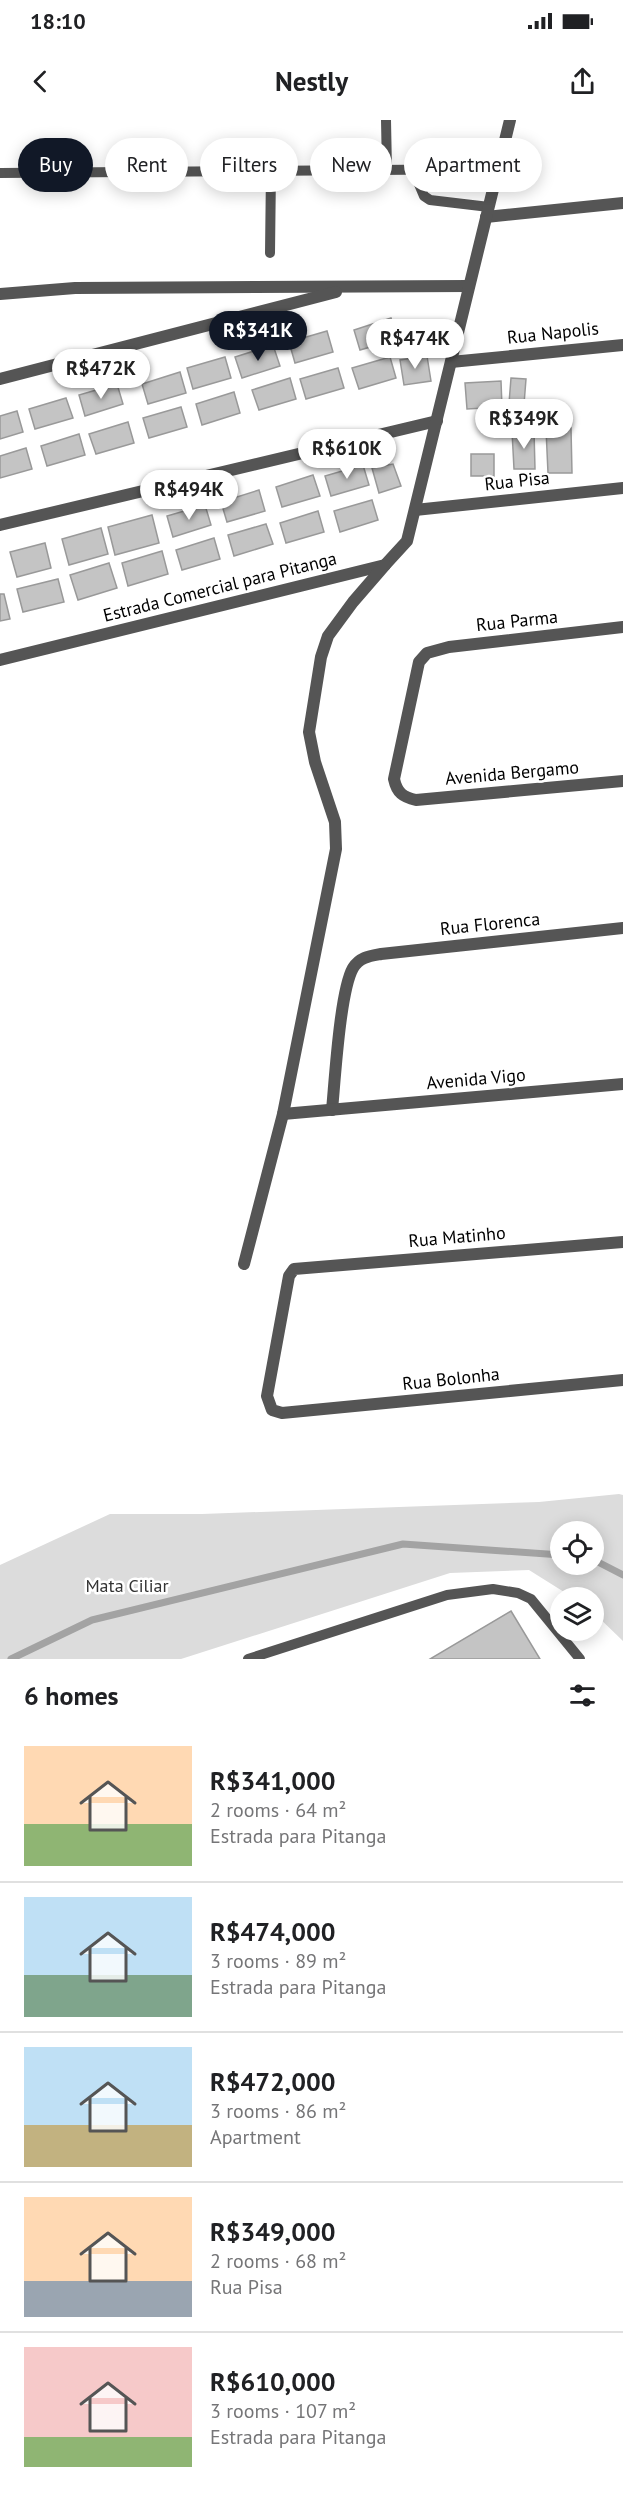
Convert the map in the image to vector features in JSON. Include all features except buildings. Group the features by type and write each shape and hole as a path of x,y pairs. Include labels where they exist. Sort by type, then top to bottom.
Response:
{"street":[{"path":"506,138 510,120"},
{"path":"244,1264 283,1114 336,849 335,822 315,762 309,732 321,657 328,636 353,602 407,542 492,192"},
{"path":"487,212 623,203"},
{"path":"0,294 75,288 470,285"},
{"path":"0,379 355,287"},
{"name":"Rua Napolis","path":"451,362 623,345"},
{"path":"0,525 437,421"},
{"name":"Rua Pisa","path":"415,510 623,488"},
{"name":"Estrada Comercial para Pitanga","path":"0,660 385,565"},
{"name":"Rua Parma","path":"404,797 397,790 394,779 419,663 427,654 449,647 623,627"},
{"name":"Avenida Bergamo","path":"404,797 416,800 623,781"},
{"name":"Rua Florenca","path":"332,1110 345,993 353,968 362,958 381,954 623,928"},
{"name":"Avenida Vigo","path":"283,1114 623,1084"},
{"name":"Rua Matinho","path":"282,1413 272,1410 267,1396 289,1276 294,1269 623,1242"},
{"name":"Rua Bolonha","path":"282,1413 623,1380"}],"lane":[{"path":"386,120 386,138"},
{"path":"0,173 200,171"},
{"path":"270,252 271,192"},
{"path":"422,192 430,200 487,212"},
{"path":"248,1659 447,1595 493,1589 518,1593 531,1599 580,1659"}],"green space":[{"name":"Mata Ciliar","path":"623,1495 623,1641 604,1623 604,1587 556,1587 529,1570 450,1573 181,1659 0,1659 0,1565 110,1514 202,1514 539,1502"}],"waterway":[{"path":"11,1659 92,1620 403,1544 550,1554"},
{"path":"604,1565 623,1575"}]}
